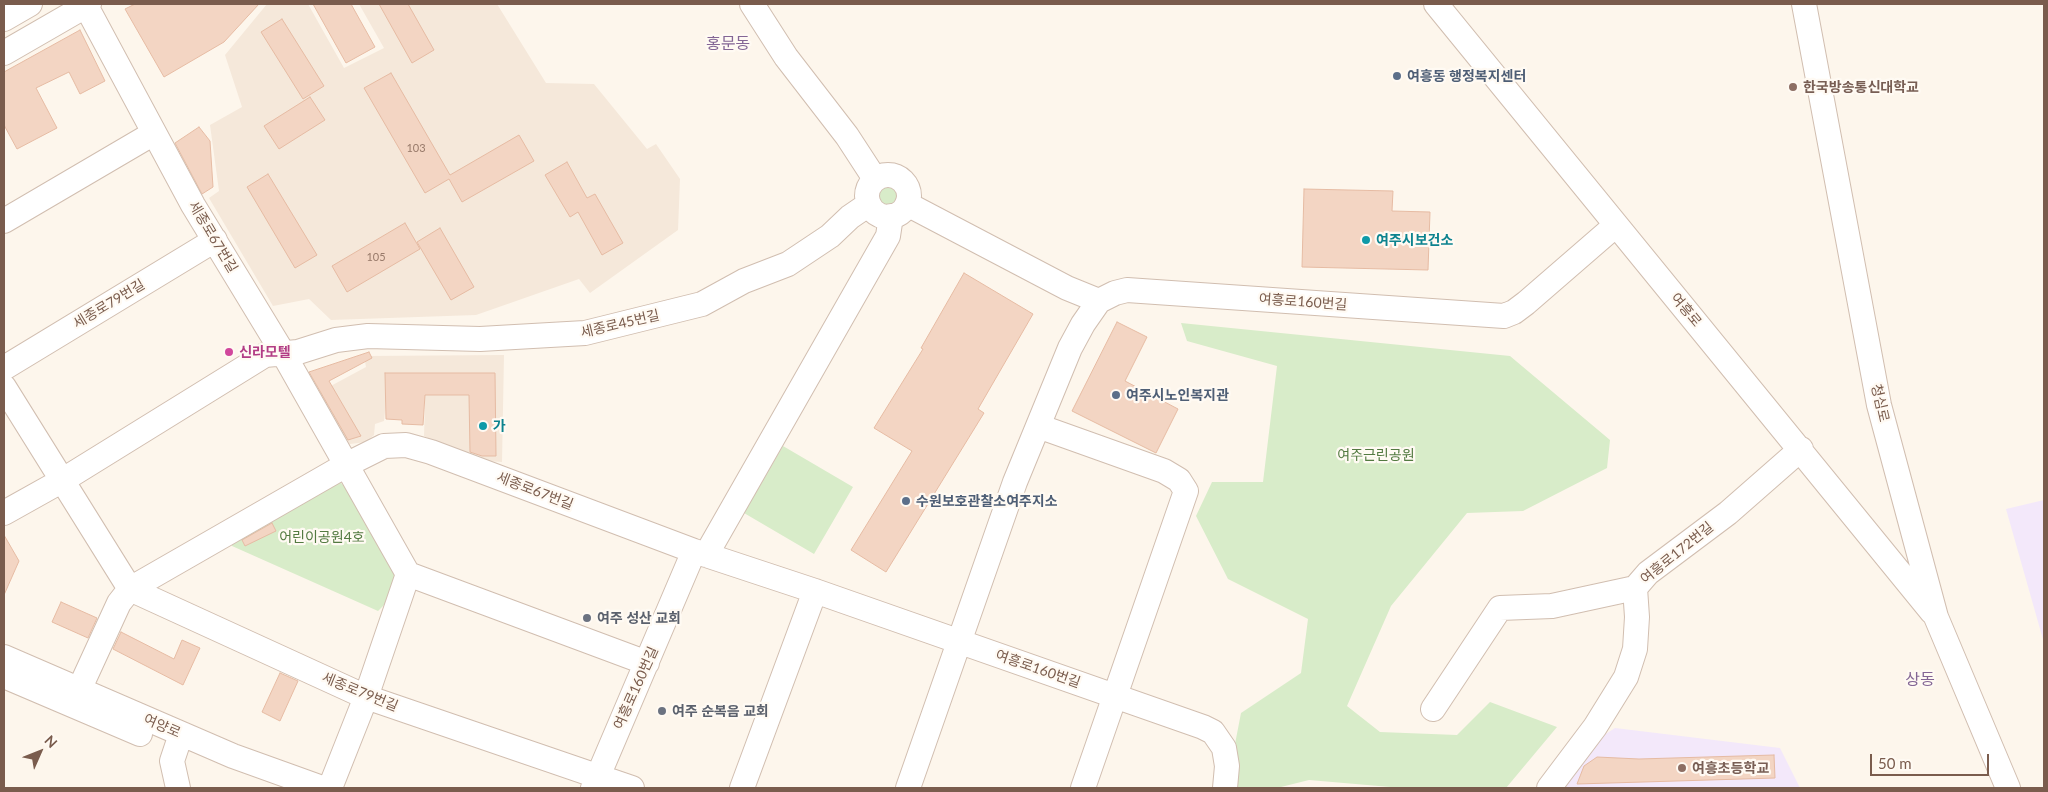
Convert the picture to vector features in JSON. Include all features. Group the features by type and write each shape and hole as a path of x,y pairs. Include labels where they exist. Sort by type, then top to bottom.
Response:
{"street":[{"path":"4,19 30,4"},
{"path":"4,53 87,4"},
{"name":"세종로67번길","path":"87,4 154,133 215,240 283,353 408,574"},
{"path":"752,4 786,57 847,136 875,179"},
{"name":"여흥로","path":"1436,4 1801,449 1936,617"},
{"name":"청심로","path":"1804,4 1879,405 1936,617 2008,788"},
{"path":"4,221 154,133"},
{"path":"700,553 888,236 899,210 908,191 901,180 888,175 875,179 868,190 869,204 878,214 899,210 1099,301 1083,324 1070,348 1015,482 908,788"},
{"name":"세종로45번길","path":"283,353 298,352 336,340 368,336 480,339 585,333 702,304 744,281 788,264 830,236 850,216 869,204"},
{"name":"여흥로160번길","path":"1099,301 1114,293 1127,290 1504,316 1514,312 1526,303 1616,224"},
{"name":"세종로79번길","path":"4,368 215,240"},
{"path":"4,513 63,480 265,355 283,353"},
{"path":"4,386 130,589"},
{"path":"1038,426 1164,471 1179,480 1186,491 1116,696 1082,788"},
{"name":"세종로67번길","path":"346,465 384,446 414,447 700,553"},
{"name":"여흥로172번길","path":"1549,788 1595,727 1626,677 1635,649 1637,617 1635,588 1648,573 1728,513 1801,449"},
{"path":"79,690 119,603 130,589 346,465"},
{"name":"여흥로160번길","path":"595,782 647,663 700,553 1203,726 1213,732 1224,748 1227,766 1225,788"},
{"path":"330,788 366,697 408,574 647,663"},
{"path":"1433,708 1500,608 1552,606 1635,588"},
{"name":"세종로79번길","path":"130,589 366,697 595,782"},
{"path":"742,788 815,591"},
{"name":"여양로","path":"4,658 79,690 178,742 274,788"},
{"name":"여양로","path":"4,676 178,742 233,756 322,788"},
{"path":"178,742 172,761 178,788"},
{"path":"595,782 632,788"}],"shaded area":[{"path":"267,4 308,4 344,68 384,48 359,4 497,4 546,83 594,84 647,149 656,144 680,179 678,230 590,293 579,279 476,315 331,320 309,299 273,306 209,198 219,191 210,125 242,107 225,55"},
{"path":"504,355 502,462 468,460 424,436 425,404 386,402 384,421 375,424 374,435 366,442 342,445 314,395 366,367 364,356"},
{"path":"2044,500 2044,643 2006,509"},
{"name":"여흥초등학교","path":"1615,728 1780,748 1800,788 1561,788 1583,757 1604,735"}],"green space":[{"path":"888,182 897,186 901,195 897,204 888,208 879,204 875,195 879,186"},
{"name":"여주근린공원","path":"1181,323 1510,356 1610,440 1607,468 1523,511 1467,513 1391,606 1347,706 1380,732 1457,735 1490,702 1557,727 1506,788 1402,788 1309,780 1277,788 1230,788 1241,713 1301,673 1308,619 1228,579 1196,516 1212,482 1263,482 1277,366 1187,341"},
{"path":"783,446 853,487 814,554 744,513"},
{"name":"어린이공원4호","path":"334,482 340,482 346,488 395,574 385,604 378,611 232,546 231,542"}],"building":[{"path":"135,4 259,4 224,42 164,77 125,9"},
{"path":"313,4 351,4 375,47 346,63"},
{"path":"379,4 408,4 434,50 412,63"},
{"path":"282,19 324,86 303,99 261,32"},
{"path":"80,30 105,81 80,94 69,72 36,88 57,128 17,149 4,125 4,72"},
{"path":"391,73 450,175 519,135 534,161 462,202 449,179 425,193 364,88"},
{"path":"310,97 325,120 279,149 264,126"},
{"path":"199,127 210,141 213,187 202,194 175,143"},
{"path":"567,162 587,198 595,194 623,243 602,255 578,212 570,217 545,175"},
{"path":"268,174 317,255 295,268 247,187"},
{"name":"여주시보건소","path":"1304,189 1393,191 1392,211 1430,212 1428,270 1302,267"},
{"path":"405,223 420,249 347,292 332,266"},
{"path":"440,228 474,287 451,300 417,242"},
{"path":"964,273 1033,314 978,409 984,413 886,572 851,550 912,451 874,428 923,349 921,348"},
{"name":"여주시노인복지관","path":"1117,322 1147,337 1125,381 1178,409 1156,453 1072,411"},
{"path":"369,352 372,358 329,381 361,436 348,440 309,372"},
{"name":"가","path":"385,373 495,373 496,456 482,456 470,452 469,395 425,395 423,425 402,424 402,420 386,419"},
{"path":"272,523 276,531 245,546 242,540"},
{"path":"4,535 19,561 4,595"},
{"path":"61,602 97,618 88,638 52,622"},
{"path":"121,632 174,659 182,640 200,648 183,685 113,649"},
{"path":"280,673 298,681 280,721 262,712"},
{"path":"1774,755 1775,778 1577,784 1584,766 1597,757 1639,759"}],"place":[{"name":"여흥동 행정복지센터","path":"1397,76"},
{"name":"한국방송통신대학교","path":"1793,87"},
{"name":"여주시보건소","path":"1366,240"},
{"name":"신라모텔","path":"229,352"},
{"name":"여주시노인복지관","path":"1116,395"},
{"name":"가","path":"483,426"},
{"name":"수원보호관찰소여주지소","path":"906,501"},
{"name":"여주 성산 교회","path":"587,618"},
{"name":"여주 순복음 교회","path":"662,711"},
{"name":"여흥초등학교","path":"1682,768"}],"district":[{"name":"홍문동","path":"728,44"},
{"name":"상동","path":"1920,680"}]}
